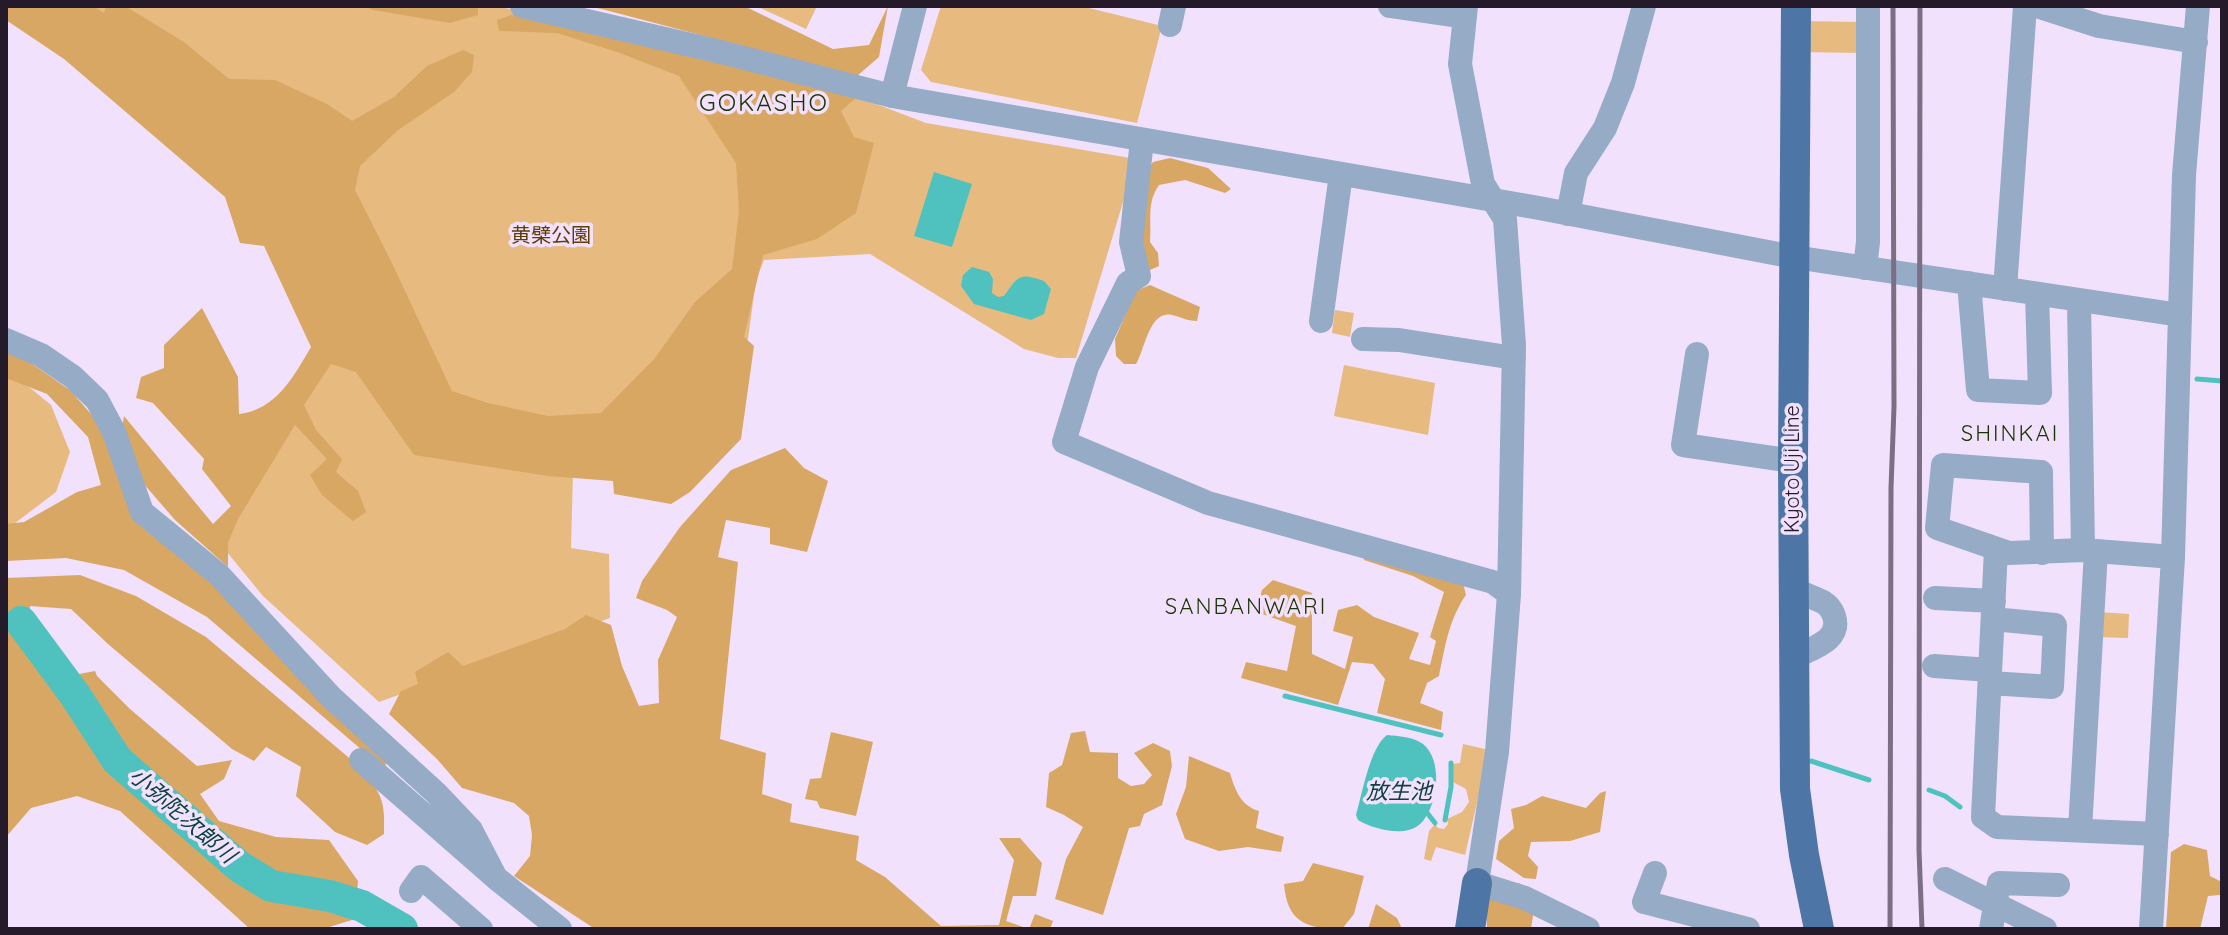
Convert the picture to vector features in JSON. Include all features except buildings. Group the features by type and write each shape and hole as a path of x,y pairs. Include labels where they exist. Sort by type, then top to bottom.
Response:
{"main road":[{"name":"Kyoto Uji Line","path":"1796,6 1793,461 1795,789 1819,929"},
{"path":"1470,929 1477,883"}],"street":[{"path":"522,6 892,96 1568,214 1794,257 2180,315"},
{"path":"892,96 915,6"},
{"path":"1390,6 1466,12 1460,64 1483,184 1505,219 1514,358 1509,594 1497,752 1477,883 1525,898 1588,929"},
{"path":"1568,214 1576,173 1605,128 1623,83 1644,6"},
{"path":"1865,268 1868,242 1868,6"},
{"path":"2005,289 2025,6"},
{"path":"2037,6 2099,26 2196,42"},
{"path":"2151,929 2173,557 2184,175 2198,6"},
{"path":"1142,140 1131,242 1139,276 1128,283 1087,367 1064,442 1208,503 1493,582 1509,594"},
{"path":"1321,321 1341,174"},
{"path":"1969,283 1978,390 2040,393 2037,294"},
{"path":"2079,300 2090,550 2080,830"},
{"path":"1363,339 1399,340 1514,358"},
{"path":"6,340 41,355 73,377 97,400 114,432 142,512 219,575 331,697 436,793 471,830 496,878"},
{"path":"1697,354 1683,445 1793,461"},
{"path":"2042,553 2041,472 1943,465 1937,528 2009,553 2042,553 2090,550 2173,557"},
{"path":"1996,549 1990,677 1974,813 1997,827 2157,834"},
{"path":"1794,589 1825,603 1833,611 1836,621 1834,632 1827,641 1795,657"},
{"path":"1934,666 2052,687 2055,625 1935,598"},
{"path":"361,760 496,878 560,929"},
{"path":"1655,873 1644,902 1748,929"},
{"path":"411,891 421,877 481,929"},
{"path":"1945,879 2045,929"},
{"path":"1991,929 1999,883 2058,885"}],"green space":[{"name":"黄檗公園","path":"8,6 492,6 523,11 876,104 926,123 1136,159 1076,358 1058,358 1024,349 870,254 764,260 756,280 735,434 479,445 272,223"},
{"path":"756,6 817,6 806,29"},
{"path":"941,6 1081,6 1162,26 1137,123 931,82 921,70"},
{"path":"1800,21 1862,22 1861,53 1800,52"},
{"path":"1335,310 1354,313 1350,337 1332,333"},
{"path":"333,341 573,472 571,548 609,554 610,618 379,702 263,596 217,540"},
{"path":"1344,365 1435,383 1428,435 1334,416"},
{"path":"6,368 51,405 70,452 56,492 6,530"},
{"path":"2098,612 2129,614 2128,638 2097,637"},
{"path":"1463,744 1489,750 1465,855 1436,847 1431,861 1424,859 1429,831 1435,824 1444,829 1447,819 1462,812 1469,802 1466,789 1453,782 1453,764 1460,763"}],"shaded area":[{"path":"6,6 93,6 104,13 106,6 125,6 184,42 229,79 275,80 327,104 352,121 394,97 427,66 463,50 474,55 472,72 454,92 397,131 360,166 355,190 452,391 488,403 548,416 601,413 655,358 695,302 732,269 739,211 736,163 679,76 557,33 499,31 497,20 523,11 856,98 841,111 854,137 874,143 856,213 817,239 763,255 744,337 754,346 741,439 690,492 671,504 614,494 613,481 548,476 414,455 356,372 331,364 304,405 316,430 342,459 336,472 358,491 366,512 353,521 322,495 310,475 327,459 295,425 238,519 228,543 228,567 175,520 143,483 122,428 124,416 213,524 231,506 202,469 204,459 153,403 136,398 141,377 164,368 164,345 202,308 238,377 239,414 274,399 291,380 311,347 264,246 240,243 225,197 64,59 6,20"},
{"path":"364,6 478,6 478,15 450,23"},
{"path":"590,6 744,6 833,49 869,45 888,6 879,57 857,76"},
{"path":"1170,158 1208,168 1231,189 1225,193 1185,180 1159,185 1151,206 1150,242 1158,253 1159,266 1150,270 1140,266 1142,179 1153,162"},
{"path":"1150,285 1200,307 1197,321 1164,315 1149,332 1136,364 1124,364 1116,356 1115,339 1136,291"},
{"path":"6,348 71,391 110,436 128,492 389,755 384,769 207,617 124,570 66,558 6,561 6,524 24,522 77,492 101,485 88,437 47,394 6,378"},
{"path":"785,448 804,468 828,481 807,552 770,544 770,528 726,520 718,557 738,562 720,739 766,753 762,794 792,804 790,822 859,836 856,860 885,877 941,926 999,925 1014,860 999,838 1020,838 1042,863 1036,896 1013,896 1006,921 1029,929 595,929 514,876 530,856 532,835 529,816 514,803 462,788 437,759 389,714 401,691 418,684 415,672 448,652 463,666 565,629 586,615 611,625 622,666 639,706 659,703 658,660 677,617 636,598 642,581 680,527 731,470"},
{"path":"1363,553 1462,579 1466,595 1452,624 1439,676 1427,683 1420,703 1443,712 1441,730 1377,713 1385,679 1373,664 1352,662 1338,705 1241,678 1246,662 1287,671 1296,626 1256,612 1262,590 1273,580 1312,593 1312,654 1345,669 1353,637 1333,631 1338,610 1357,605 1374,617 1419,633 1409,659 1430,665 1436,641 1430,637 1444,592 1413,576 1364,560"},
{"path":"80,575 136,596 206,637 367,773 382,802 384,834 367,845 335,832 296,796 301,767 266,747 254,761 232,749 71,609 30,606 28,640 53,679 95,671 130,709 197,766 232,760 224,779 200,794 219,821 276,837 329,840 358,881 355,919 323,929 250,929 120,811 77,796 31,808 6,837 6,578"},
{"path":"1085,731 1090,752 1118,753 1118,778 1131,786 1144,784 1152,775 1134,753 1153,743 1170,751 1172,766 1162,805 1144,814 1140,826 1129,828 1103,915 1055,899 1066,859 1083,827 1046,807 1049,773 1062,765 1071,733"},
{"path":"831,732 873,742 856,816 820,808 817,801 805,799 810,779 821,778"},
{"path":"1189,756 1230,773 1243,801 1259,811 1256,828 1284,837 1281,852 1248,847 1219,851 1185,839 1176,814 1186,787"},
{"path":"1606,791 1600,832 1570,841 1531,842 1528,856 1538,867 1536,879 1524,878 1496,859 1499,841 1514,828 1511,809 1542,796 1586,808"},
{"path":"2184,844 2207,850 2210,876 2220,881 2222,893 2208,896 2200,929 2166,929 2171,852"},
{"path":"1313,863 1364,876 1354,914 1342,929 1309,925 1294,915 1289,907 1284,884 1303,881"},
{"path":"1503,883 1519,883 1536,896 1531,929 1487,929 1486,901"},
{"path":"1376,904 1397,918 1402,929 1368,929"},
{"path":"1035,914 1053,921 1050,929 1029,929"}],"water":[{"path":"934,172 972,184 952,247 914,236"},
{"path":"972,267 989,272 993,279 992,293 998,297 1004,296 1020,278 1044,281 1051,289 1044,314 1031,320 974,304 961,286 963,275"},
{"name":"放生池","path":"1387,735 1406,737 1423,744 1434,760 1436,782 1432,804 1423,821 1409,830 1392,831 1373,827 1358,820 1356,815 1371,760"}],"waterway":[{"path":"2197,379 2222,381"},
{"name":"小弥陀次郎川","path":"21,622 75,695 117,760 240,867 271,886 330,896 362,906 402,929"},
{"path":"1285,696 1441,735"},
{"path":"1811,761 1869,780"},
{"path":"1445,820 1451,787 1451,763"},
{"path":"1929,790 1945,796 1960,807"},
{"path":"1428,814 1435,823"}],"railway":[{"path":"1890,929 1893,6"},
{"path":"1920,6 1919,850 1922,929"}],"district":[{"name":"GOKASHO","path":"764,104"},
{"name":"SHINKAI","path":"2010,434"},
{"name":"SANBANWARI","path":"1246,607"}]}
